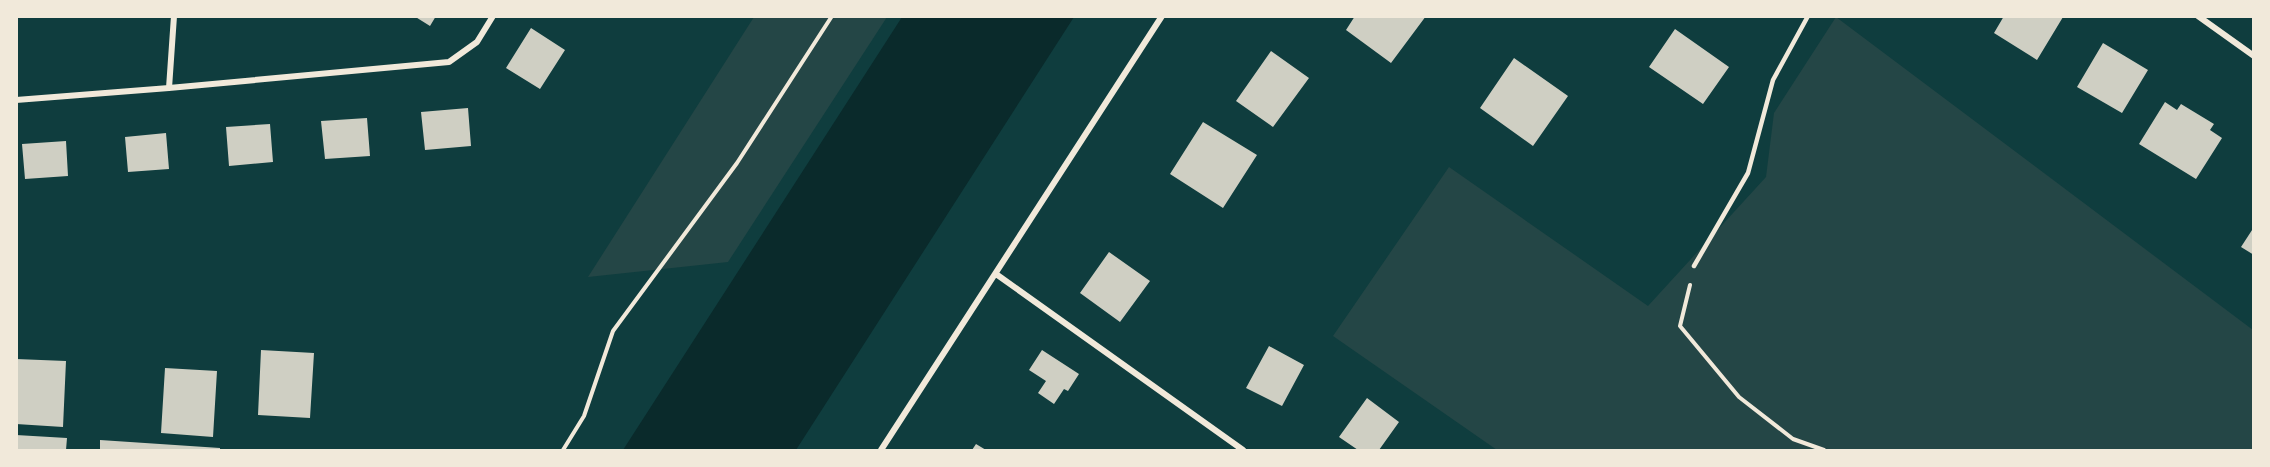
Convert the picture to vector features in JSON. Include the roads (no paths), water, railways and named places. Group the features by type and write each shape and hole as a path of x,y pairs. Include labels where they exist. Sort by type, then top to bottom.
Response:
{"street":[{"path":"169,88 174,16"},
{"path":"16,100 449,62 477,42 493,16"},
{"path":"882,450 1162,16"},
{"path":"2198,16 2253,56"},
{"path":"996,274 1243,450"}],"lane":[{"path":"1694,266 1748,173 1773,80 1808,16"}]}
